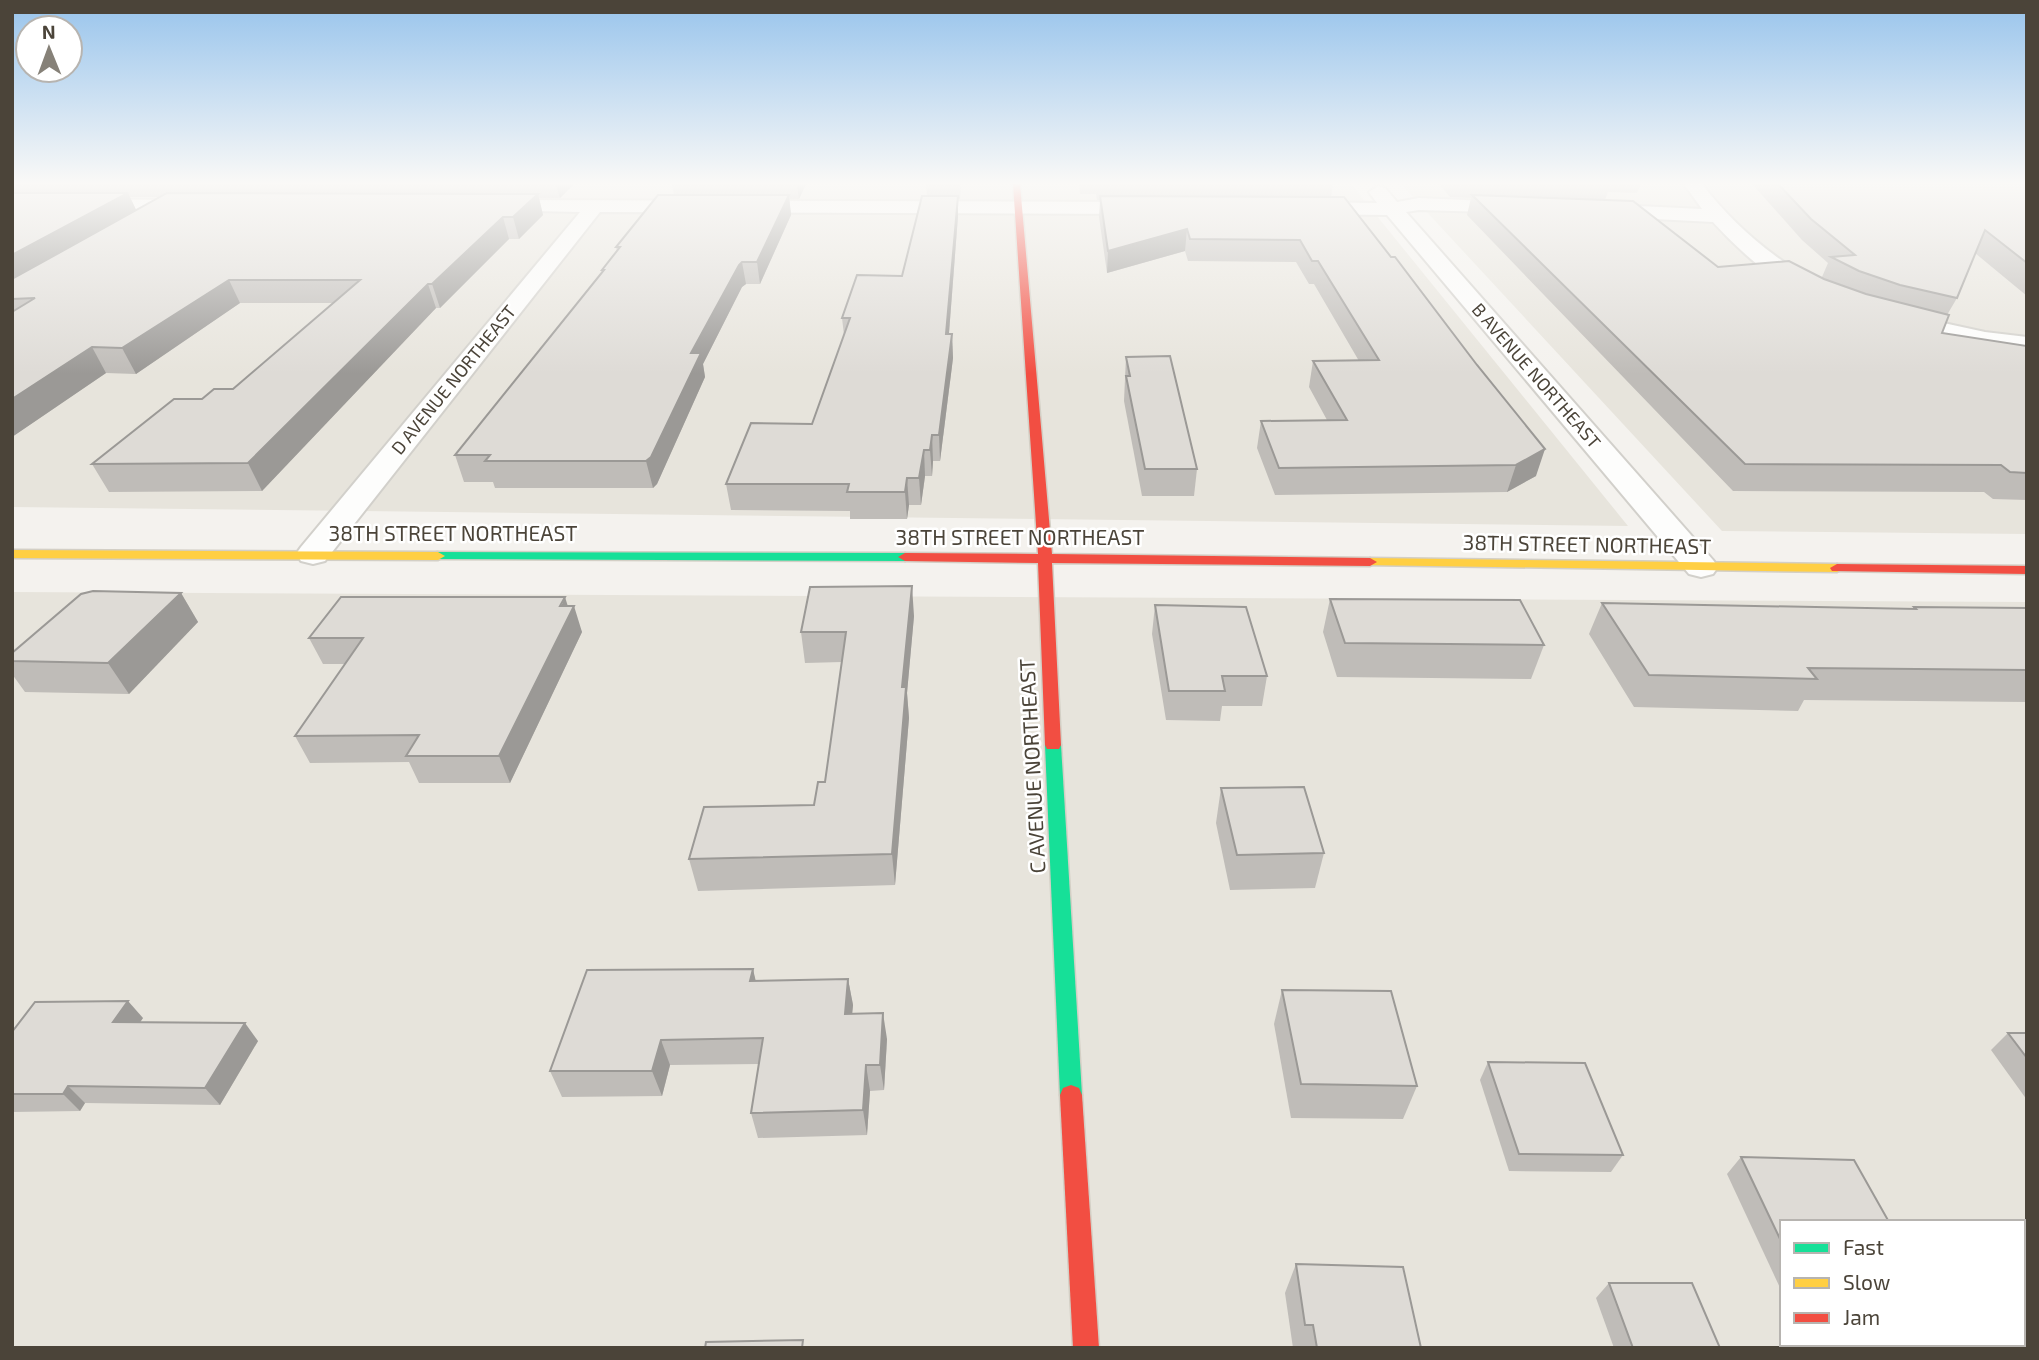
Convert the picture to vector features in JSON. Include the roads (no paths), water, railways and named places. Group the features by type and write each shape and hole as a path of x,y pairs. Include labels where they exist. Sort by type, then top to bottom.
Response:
{"street":[{"name":"D AVENUE NORTHEAST","path":"313,554 561,247"},
{"name":"C AVENUE NORTHEAST","path":"1021,247 1044,558 1062,944 1086,1348"},
{"name":"B AVENUE NORTHEAST","path":"1425,247 1701,567"},
{"path":"1753,247 1784,274 1834,300"},
{"path":"1878,315 1985,339 2027,344"},
{"name":"38TH STREET NORTHEAST","path":"12,554 1044,558 2027,570"}]}
